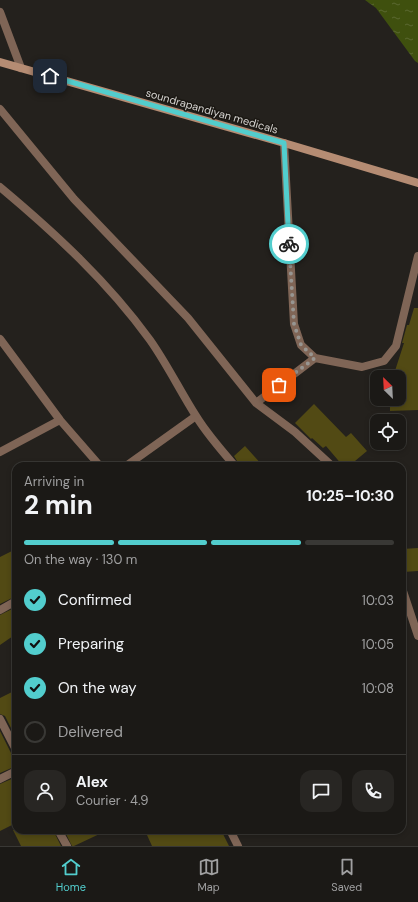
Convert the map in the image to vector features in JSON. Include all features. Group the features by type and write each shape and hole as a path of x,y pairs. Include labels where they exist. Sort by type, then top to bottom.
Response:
{"main road":[{"name":"soundrapandiyan medicals","path":"0,62 418,183"}],"street":[{"path":"0,12 21,68"},
{"path":"0,109 74,199 188,318 256,403 295,432 328,462"},
{"path":"284,143 294,324 301,345 315,358 362,367 384,361 396,346 418,256"},
{"path":"0,187 38,218 104,283 151,341 206,431 232,462"},
{"path":"0,339 60,420 97,462"},
{"path":"256,403 315,358"},
{"path":"132,462 196,416"},
{"path":"0,452 60,420"},
{"path":"406,600 418,636"},
{"path":"0,610 12,603"},
{"path":"0,719 12,742"},
{"path":"0,779 12,773"},
{"path":"60,834 67,846"},
{"path":"232,834 238,846"}],"water":[{"path":"365,0 418,0 418,63 376,8"}],"building":[{"path":"414,308 418,308 418,410 390,411 390,406 406,406 406,370 395,370 404,343 402,343 407,325 409,325"},
{"path":"314,404 346,437 351,433 367,451 354,462 340,462 326,446 323,448 312,438 311,439 295,423"},
{"path":"245,446 259,462 238,462 234,456"},
{"path":"418,548 418,571 406,572 406,549"},
{"path":"12,551 12,598 0,604 0,557"},
{"path":"12,609 12,637 0,645 0,615"},
{"path":"12,692 12,730 5,716 0,714 0,698"},
{"path":"0,731 12,753 12,768 0,773"},
{"path":"12,779 12,825 0,831 0,784"},
{"path":"15,834 55,834 61,846 21,846"},
{"path":"66,834 100,834 74,846 72,846"},
{"path":"223,834 229,846 152,846 147,835"}],"way so far":[{"path":"279,385 315,358 301,345 294,324 289,244"}],"route":[{"path":"50,76 284,143 289,244"}]}
